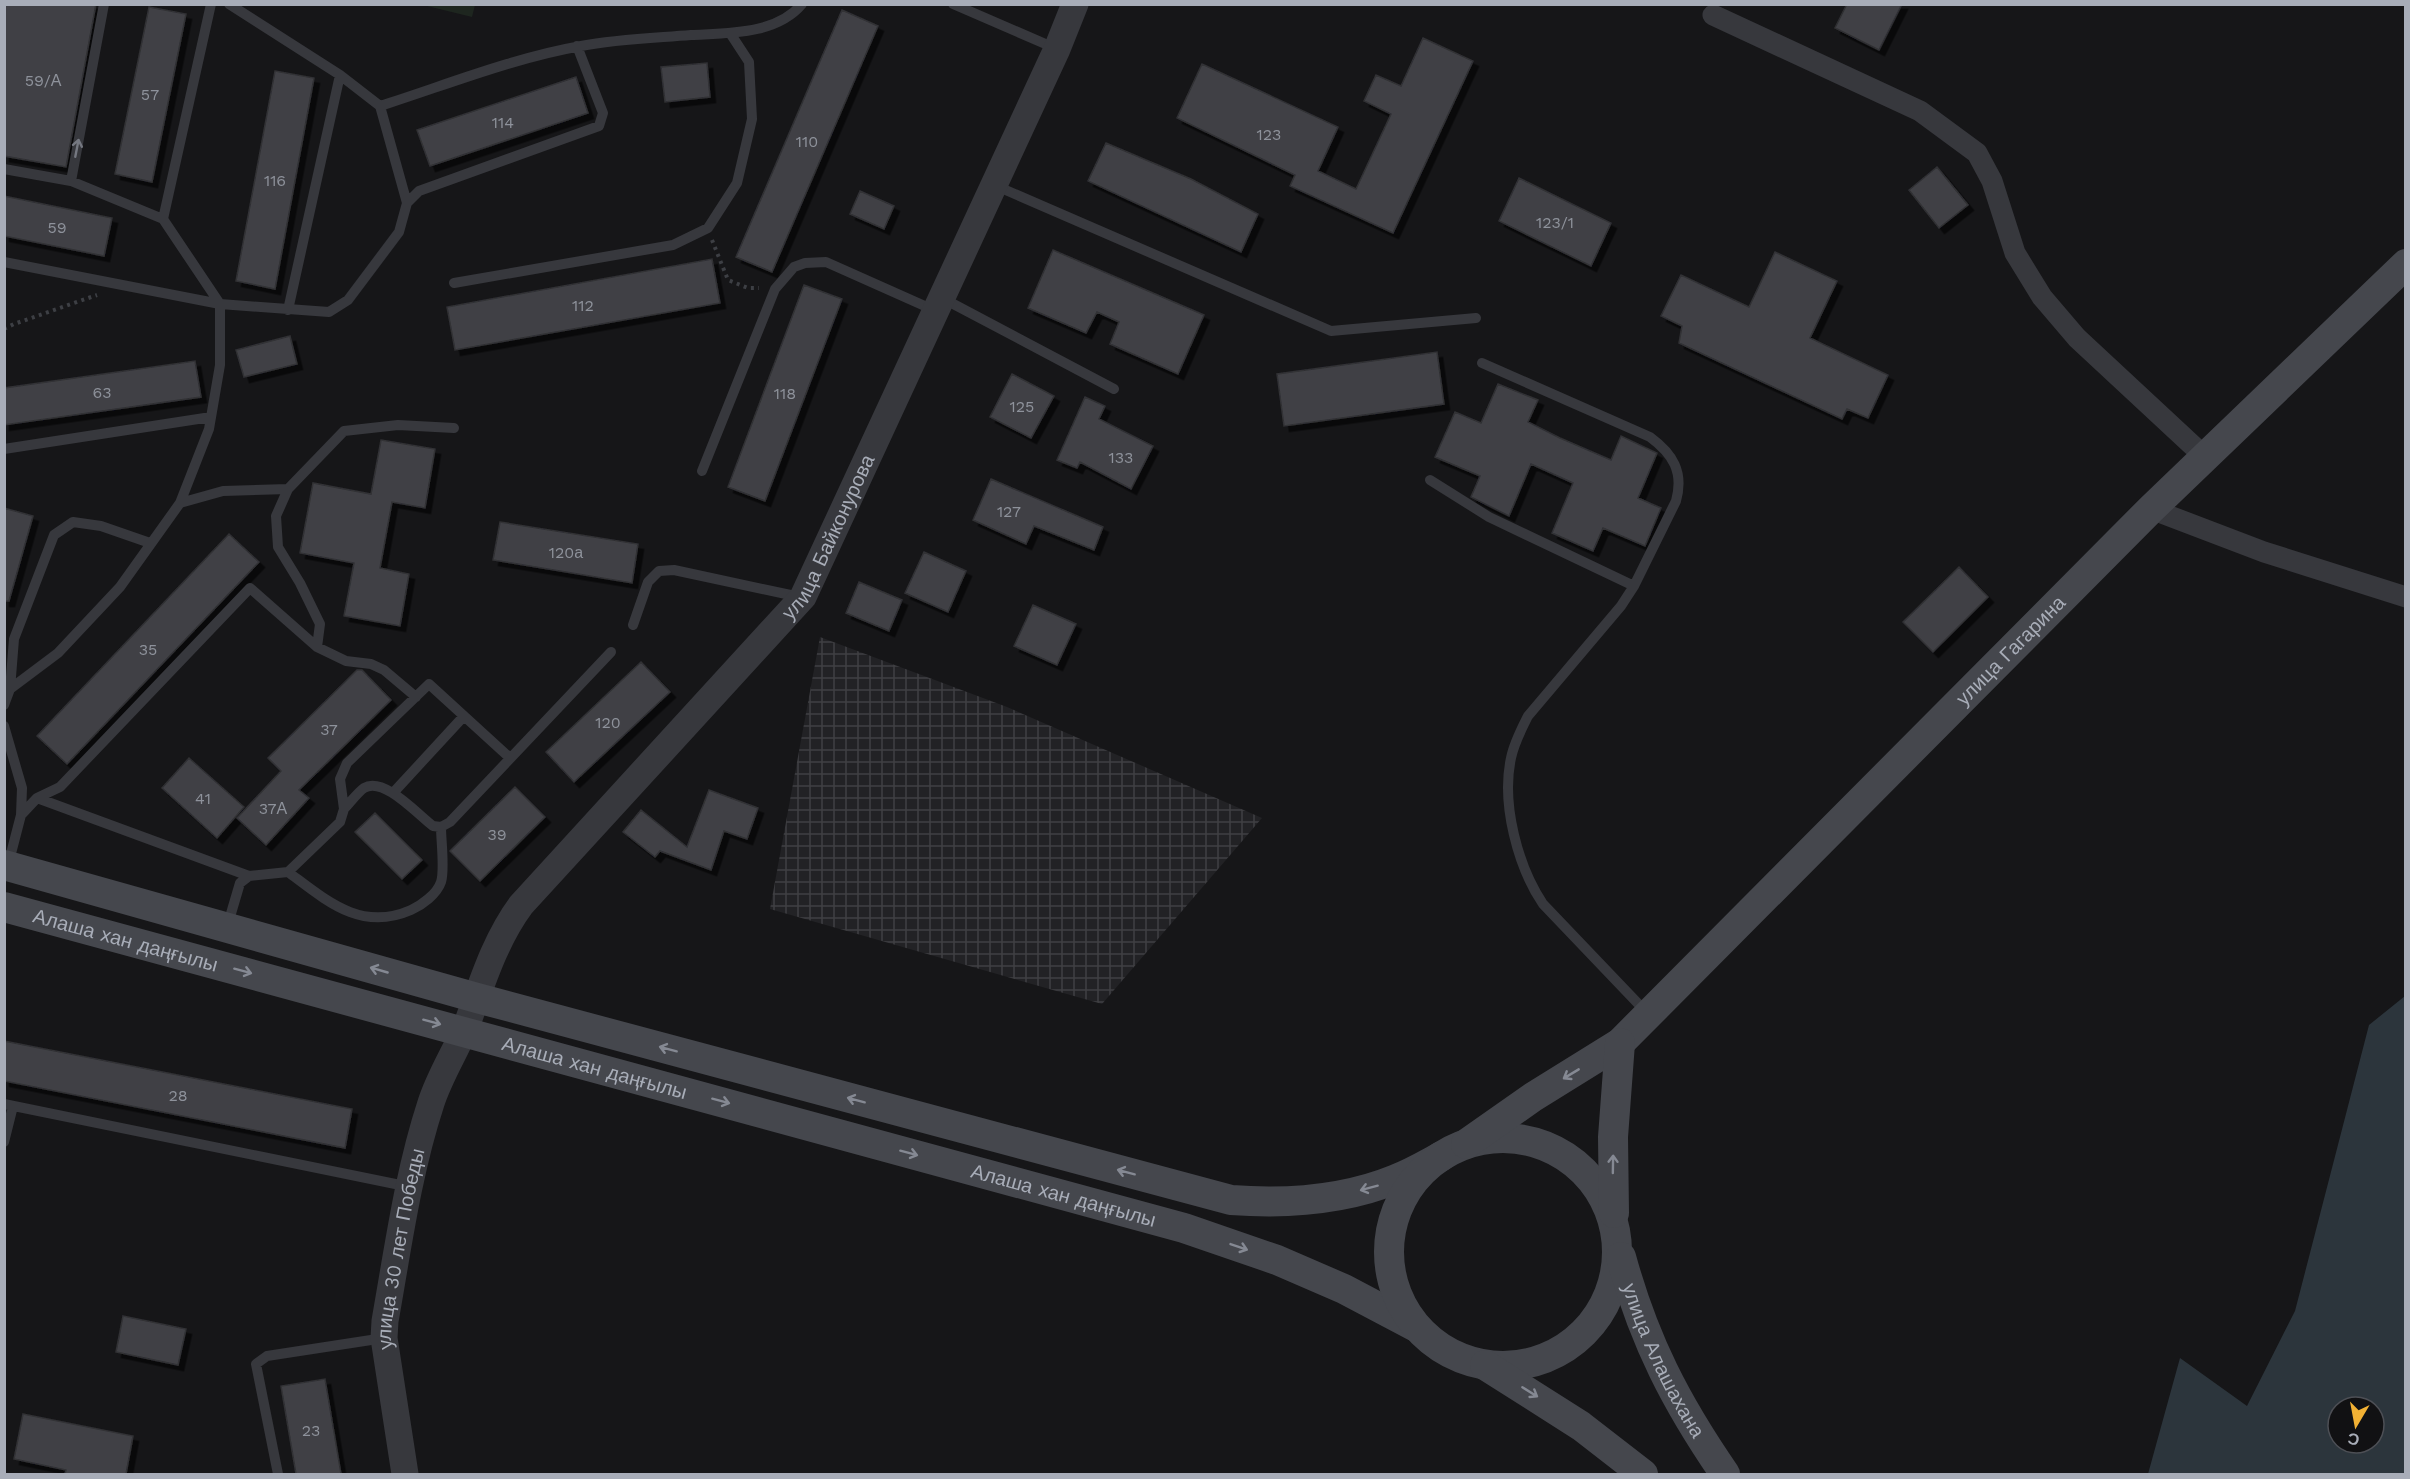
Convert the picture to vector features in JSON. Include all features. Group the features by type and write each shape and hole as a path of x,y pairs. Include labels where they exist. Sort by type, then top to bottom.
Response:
{"main road":[{"name":"улица Гагарина","path":"1454,1150 1620,1043 2151,509 2406,264"},
{"name":"Алаша хан даңғылы","path":"6,870 226,927 477,998 1231,1200 1278,1202 1372,1188 1398,1178 1454,1150"},
{"name":"Алаша хан даңғылы","path":"4,907 1184,1228 1277,1260 1344,1289 1416,1327 1448,1349 1479,1362"},
{"path":"1479,1362 1500,1366 1531,1363 1560,1352 1582,1335 1602,1311 1612,1287 1617,1264 1613,1137 1620,1043"},
{"path":"1416,1327 1401,1304 1392,1280 1389,1251 1392,1223 1403,1197 1419,1175 1454,1150 1494,1138 1523,1140 1550,1148 1571,1160 1591,1179 1604,1197 1615,1232"},
{"name":"улица Алашахана","path":"1615,1232 1633,1302 1647,1340 1674,1394 1725,1474"},
{"path":"1479,1362 1581,1426 1644,1474"}],"street":[{"name":"улица Байконурова","path":"464,1031 496,947 509,921 521,905 803,597 1057,49 1075,4"},
{"path":"1713,15 1920,111 1977,153 1992,181 2015,253 2042,297 2077,338 2205,457"},
{"path":"2151,509 2264,552 2406,597"},
{"name":"улица 30 лет Победы","path":"405,1474 384,1338 410,1187 430,1104 464,1031"}],"lane":[{"path":"71,181 104,4"},
{"path":"163,219 211,4"},
{"path":"229,4 340,75 380,106 407,203"},
{"path":"380,106 542,54 578,46 611,41 730,33 765,28 796,11 802,4"},
{"path":"953,4 1057,49"},
{"path":"454,283 674,245 708,228 737,183 752,119 749,62 730,33"},
{"path":"4,262 220,304 329,312 348,300 399,232 407,203 419,191 599,126 603,113 578,46"},
{"path":"288,310 340,75"},
{"path":"4,169 71,181 163,219 220,304 220,365 211,417 180,503 120,587 58,653 10,689"},
{"path":"994,185 1331,331 1476,318"},
{"path":"702,471 775,289 794,267 805,263 826,262 939,305 1114,389"},
{"path":"1482,363 1650,437 1670,454 1676,464 1679,488 1634,586 1621,606 1528,716 1517,736 1510,758 1508,789 1517,846 1532,888 1544,904 1648,1014"},
{"path":"4,449 211,417"},
{"path":"317,647 320,624 300,583 278,547 276,516 288,489 344,431 399,425 454,428"},
{"path":"1430,480 1489,516 1634,586"},
{"path":"180,503 223,491 288,489"},
{"path":"5,702 10,689 14,639 54,536 73,522 101,526 150,543"},
{"path":"633,625 648,582 659,571 674,570 803,597"},
{"path":"21,815 37,798 60,787 250,588 317,647 346,661 371,664 384,670 416,697"},
{"path":"344,809 365,788 373,786 393,793 433,826 441,827 450,822 611,652"},
{"path":"37,798 249,876 288,872 340,822 344,809 340,779 348,763 429,684 509,758"},
{"path":"393,793 464,716"},
{"path":"4,726 22,788 21,815 6,870"},
{"path":"288,872 330,903 362,917 394,917 417,907 432,896 441,881 441,827"},
{"path":"226,927 240,883 249,876"},
{"path":"4,1142 9,1105 410,1187"},
{"path":"278,1474 256,1364 267,1356 384,1338"}],"path":[{"path":"708,228 728,280 748,288 775,289"},
{"path":"4,329 123,285"}],"shaded area":[{"path":"423,5 475,5 472,17"},
{"path":"820,637 1007,707 1262,818 1102,1004 770,909"},
{"path":"2405,996 2405,1474 2148,1474 2180,1358 2247,1406 2295,1311 2369,1025"}],"building":[{"path":"4,4 96,4 66,167 4,156"},
{"path":"1847,4 1902,4 1879,50 1835,28"},
{"path":"149,7 186,14 152,182 115,174"},
{"path":"842,10 878,26 772,272 736,257"},
{"path":"1423,38 1473,61 1393,233 1290,186 1295,175 1177,118 1202,64 1338,127 1318,171 1356,189 1391,114 1364,101 1376,75 1401,86"},
{"path":"707,63 710,97 665,102 661,67"},
{"path":"275,71 314,78 275,289 236,281"},
{"path":"576,77 588,113 430,166 417,130"},
{"path":"1106,143 1191,179 1258,214 1241,252 1088,181"},
{"path":"1937,167 1968,205 1939,228 1909,190"},
{"path":"1519,178 1611,223 1591,266 1499,221"},
{"path":"860,191 894,206 884,229 850,214"},
{"path":"4,196 112,218 104,256 4,236"},
{"path":"1053,250 1204,315 1178,374 1110,344 1119,322 1097,312 1086,333 1028,308"},
{"path":"1775,252 1837,281 1810,338 1888,375 1868,418 1847,409 1842,419 1679,343 1682,326 1661,316 1681,275 1749,307"},
{"path":"712,259 720,303 455,350 447,307"},
{"path":"804,285 842,299 765,501 728,487"},
{"path":"290,336 297,364 244,377 236,350"},
{"path":"1437,352 1444,404 1284,426 1277,374"},
{"path":"195,361 201,397 4,425 4,388"},
{"path":"1012,374 1054,396 1031,438 990,417"},
{"path":"1498,384 1538,400 1528,422 1560,438 1611,460 1621,436 1657,453 1638,498 1661,508 1645,546 1603,528 1593,551 1552,533 1573,483 1531,464 1509,516 1471,497 1480,476 1435,457 1455,412 1481,423"},
{"path":"1085,397 1105,406 1099,419 1153,446 1131,489 1080,462 1077,468 1057,460"},
{"path":"381,440 435,449 425,508 392,502 380,568 409,574 400,626 344,616 354,563 300,553 313,483 371,494"},
{"path":"991,479 1103,527 1094,550 1034,526 1026,544 973,520"},
{"path":"4,508 33,516 9,601 4,601"},
{"path":"500,522 638,544 632,583 493,560"},
{"path":"229,534 259,562 67,764 37,736"},
{"path":"924,552 966,571 948,612 905,593"},
{"path":"1959,567 1988,597 1933,652 1903,622"},
{"path":"859,582 902,600 889,631 846,613"},
{"path":"1033,605 1076,624 1057,665 1014,646"},
{"path":"641,662 670,692 574,782 546,752"},
{"path":"357,670 362,670 391,700 299,790 309,798 266,845 237,818 281,771 268,758"},
{"path":"189,758 244,807 217,838 162,788"},
{"path":"515,787 545,817 480,881 450,851"},
{"path":"709,790 758,808 747,839 724,831 711,870 660,851 655,857 623,832 641,810 687,847"},
{"path":"375,813 422,860 402,879 355,832"},
{"path":"4,1041 352,1109 345,1148 4,1081"},
{"path":"123,1316 186,1329 178,1365 116,1352"},
{"path":"325,1379 341,1474 296,1474 281,1386"},
{"path":"23,1414 133,1436 126,1474 65,1474 66,1470 14,1459"}]}
